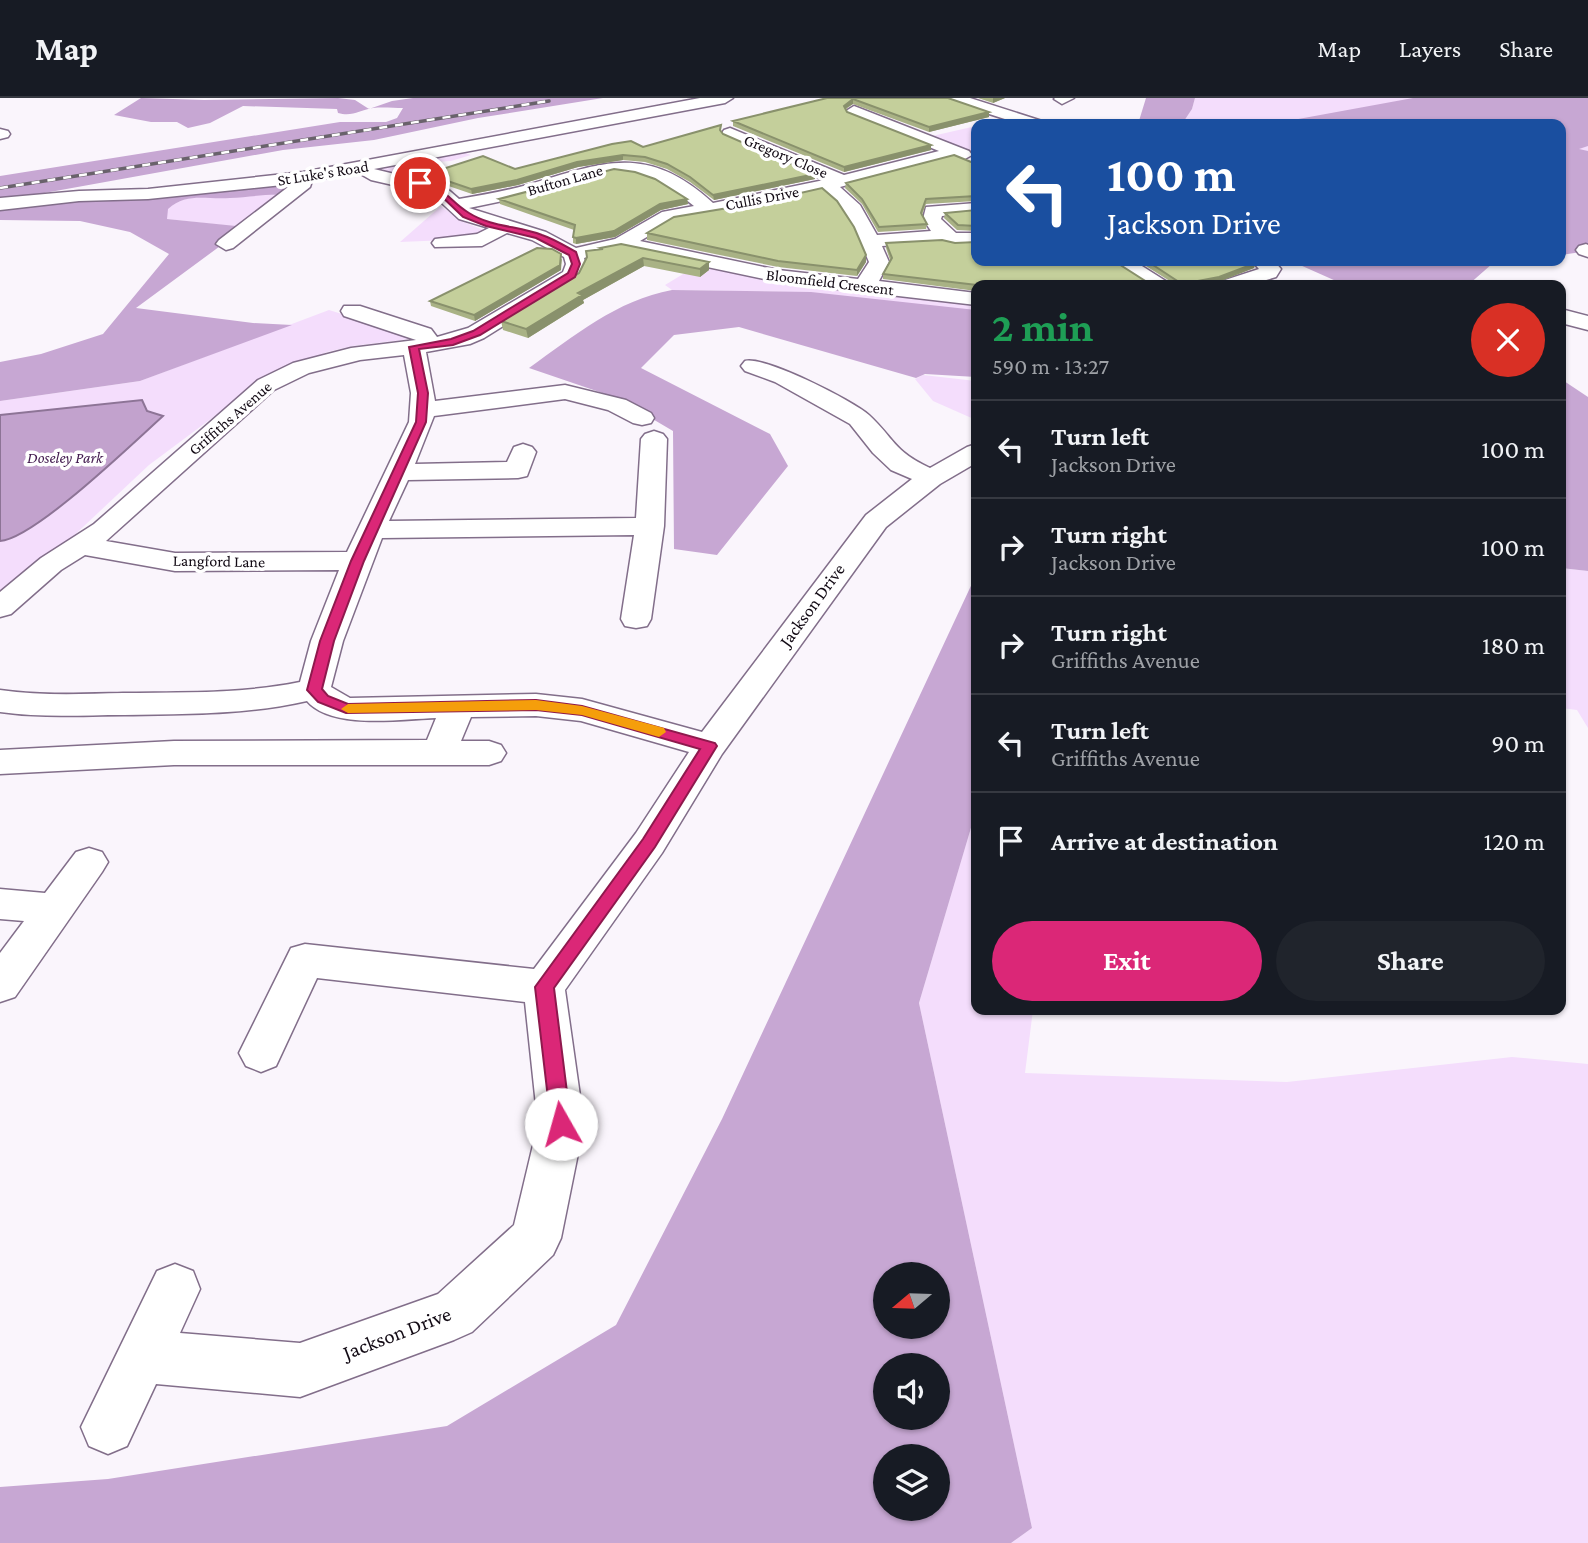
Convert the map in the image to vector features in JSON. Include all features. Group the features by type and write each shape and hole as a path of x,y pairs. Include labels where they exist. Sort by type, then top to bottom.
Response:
{"street":[{"name":"St Luke's Road","path":"0,204 79,196 148,194 303,177 725,98"},
{"path":"954,98 1024,119"},
{"path":"860,116 971,159"},
{"path":"1002,119 1016,116"},
{"path":"894,144 943,132"},
{"name":"Gregory Close","path":"730,133 812,166 849,201 862,221 879,262 874,275 863,286"},
{"name":"Cullis Drive","path":"573,254 622,243 670,216 752,202 955,152"},
{"path":"785,173 836,160"},
{"path":"404,180 449,166"},
{"path":"362,167 366,172 377,176 404,180 438,190 466,215 510,237"},
{"name":"Bufton Lane","path":"456,205 510,195 606,168 624,167 653,174 699,200 697,210"},
{"path":"226,244 304,183 303,177"},
{"path":"943,236 932,219 933,211 971,208"},
{"path":"696,230 703,225 697,210"},
{"path":"862,221 932,219"},
{"path":"442,243 539,236 573,254"},
{"path":"870,241 943,236 951,240 971,239"},
{"name":"Bloomfield Crescent","path":"622,243 778,276 971,298"},
{"name":"Griffiths Avenue","path":"0,607 51,564 82,546 267,385 301,368 359,353 453,342 476,333 572,275 576,264 573,254"},
{"path":"657,272 685,257"},
{"path":"1129,266 1153,280"},
{"path":"1246,280 1269,273 1271,269 1268,266"},
{"path":"314,690 327,641 357,561 421,422 424,410 423,334 352,310"},
{"path":"1566,317 1588,323"},
{"path":"753,366 783,377 859,419 882,448 900,464 931,478"},
{"path":"424,410 565,392 617,405 648,428 650,526 636,619"},
{"path":"398,472 518,470 523,452"},
{"name":"Jackson Drive","path":"142,1356 300,1370 454,1314 536,1238 561,1124 544,987 649,843 710,746 876,520 931,478 971,455"},
{"path":"370,530 650,526"},
{"name":"Langford Lane","path":"82,546 174,562 357,561"},
{"path":"314,690 323,699 346,709 536,705 582,710 710,746"},
{"path":"0,701 57,705 216,704 257,701 314,690"},
{"path":"439,752 458,706"},
{"path":"0,762 174,753 489,753"},
{"path":"0,985 89,862"},
{"path":"0,904 55,909"},
{"path":"261,1053 305,960 544,987"},
{"path":"108,1427 175,1289"}],"green space":[{"path":"1195,98 1588,98 1588,250 1566,147 1566,119 1185,119"},
{"path":"971,127 971,154 928,137"},
{"path":"463,152 471,155 436,162 437,167 405,175 381,171 386,167"},
{"path":"261,194 285,195 240,227 167,219 167,209 188,198 231,198"},
{"path":"441,206 461,221 486,231 472,239 400,242"},
{"path":"698,265 971,301 971,310 786,292 672,290 665,285"},
{"name":"Doseley Park","path":"329,310 419,338 327,352 263,380 149,465 0,605 0,401 140,381"},
{"path":"923,375 971,380 971,418 933,401 915,379"},
{"path":"1566,569 1588,571 1588,728 1577,710 1566,709"},
{"path":"971,828 971,1015 1032,1015 1025,1073 1287,1082 1512,1057 1588,1064 1588,1543 1011,1543 1032,1528 919,1003"}],"shaded area":[{"path":"141,98 338,98 355,100 369,109 348,114 338,113 337,109 243,106 210,123 188,128 177,122 151,122 114,115"},
{"path":"413,98 603,98 478,118 374,140 283,150 0,201 0,176 340,122 386,122 397,118 403,108 370,108"},
{"path":"1146,98 1195,98 1185,119 1140,119"},
{"path":"1413,98 1588,98 1588,146 1579,149 1588,151 1588,251 1566,254 1566,119 1298,119"},
{"path":"297,182 285,195 197,198 182,200 168,209 167,219 246,227 136,308 253,323 292,325 140,381 0,401 0,362 41,354 103,334 169,254 130,232 80,221 0,220 0,207"},
{"path":"1302,266 1490,266 1474,280 1334,280"},
{"path":"672,290 811,292 971,309 971,377 925,374 916,378 739,327 674,335 641,368 770,434 788,466 717,555 674,549 673,431 617,398 529,368 597,321 652,295"},
{"path":"1566,382 1588,397 1588,571 1566,569"},
{"path":"142,400 147,411 163,416 59,508 16,536 0,541 0,415"},
{"path":"971,586 971,828 919,1003 1032,1528 1011,1543 0,1543 0,1487 108,1479 447,1426 616,1325 722,1119"}],"building":[{"path":"827,98 948,98 989,112 929,127 853,99 844,106 847,112 931,145 844,167 733,121"},
{"path":"721,125 723,134 815,174 713,195 667,164 645,157 623,155 577,162 517,180 471,189 427,174 483,156 515,169 612,144 631,141 643,147"},
{"path":"954,155 971,162 971,196 926,199 921,213 927,224 879,227 862,199 846,183"},
{"path":"614,169 655,179 687,199 660,204 614,231 576,238 573,237 575,225 499,199"},
{"path":"822,188 837,201 854,227 866,255 857,270 778,261 647,233 674,217 752,204"},
{"path":"971,210 971,226 958,225 945,213"},
{"path":"942,240 971,242 971,266 1122,266 1144,280 971,280 971,284 883,274 892,258 886,243"},
{"path":"621,244 709,262 700,269 643,258 578,293 582,295 526,329 501,321 579,273 587,257 586,251"},
{"path":"537,248 552,249 561,254 560,265 474,315 430,301"},
{"path":"1155,266 1248,266 1219,277 1176,280"}],"railway":[{"path":"0,188 549,101"}],"slow traffic":[{"path":"348,709 536,705 582,710 659,732"}],"route":[{"path":"420,183 438,190 466,215 488,224 539,236 555,244 573,254 576,264 572,275 476,333 453,342 414,347 414,358 423,393 424,410 421,422 357,561 327,641 314,690 323,699 346,709 536,705 582,710 710,746 649,843 544,987 561,1124"}]}
